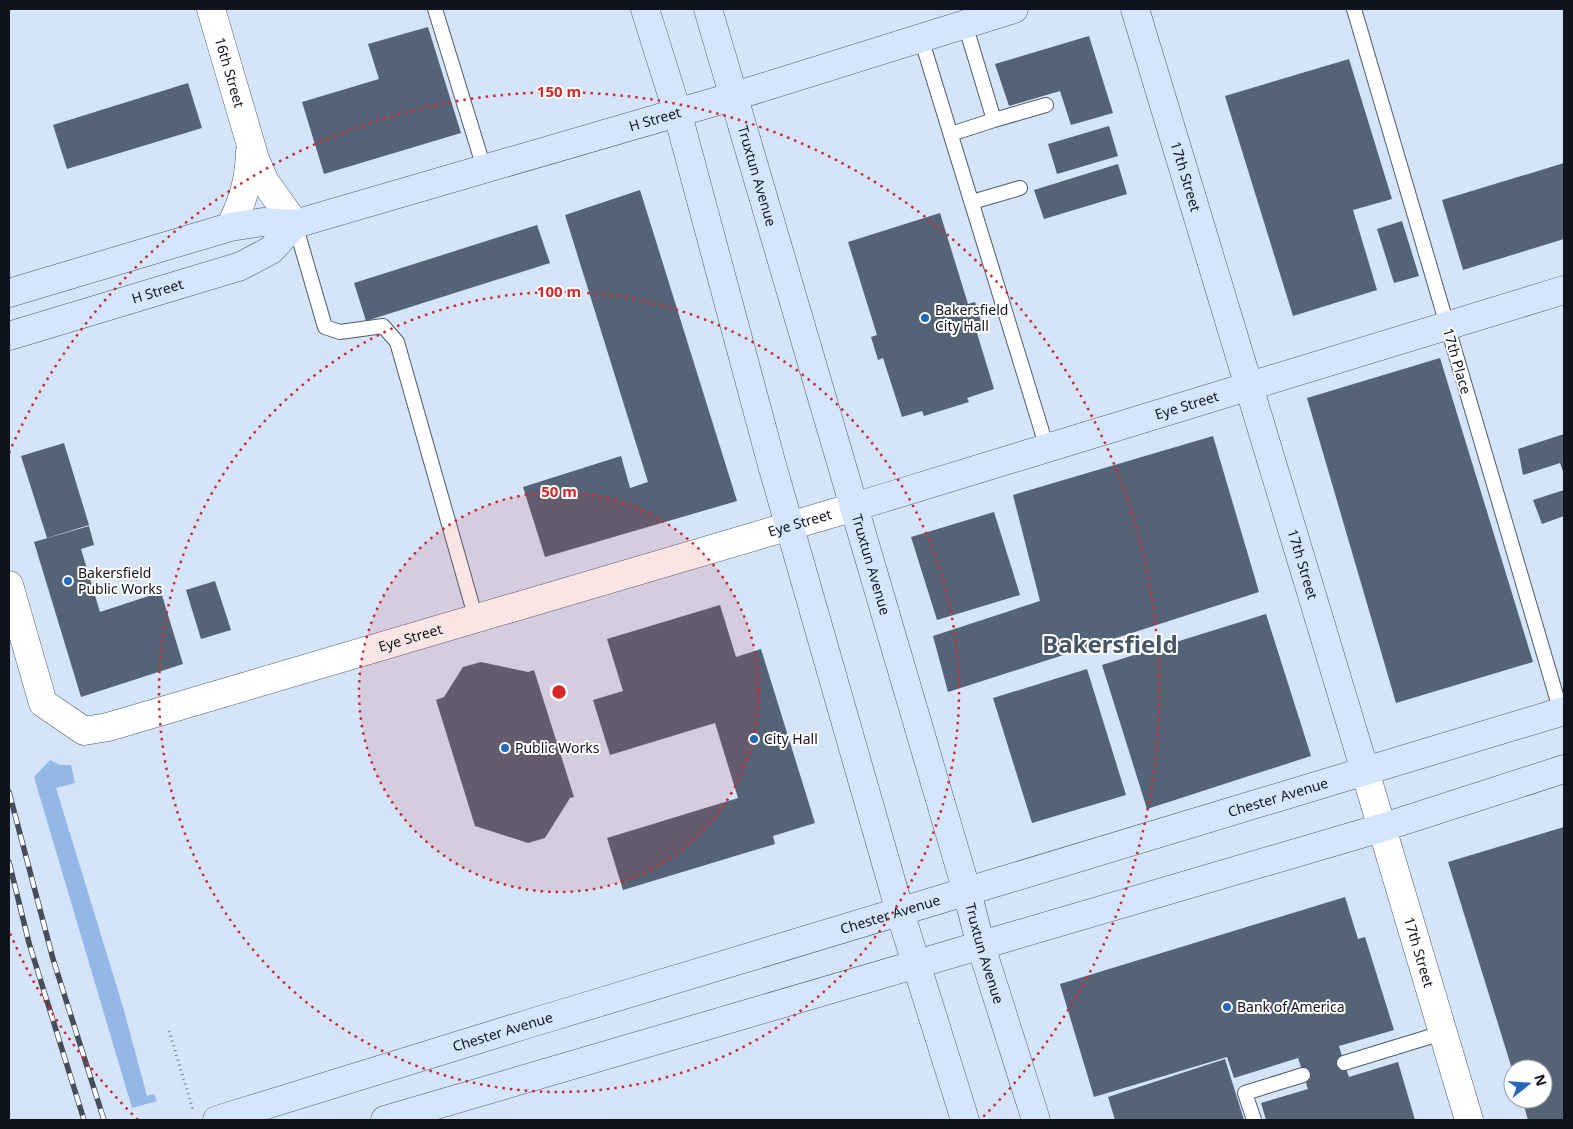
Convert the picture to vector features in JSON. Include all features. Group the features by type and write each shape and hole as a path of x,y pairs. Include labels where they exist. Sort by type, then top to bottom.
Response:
{"main road":[{"path":"645,9 677,111 790,526 900,912 965,1120"},
{"name":"Truxtun Avenue","path":"708,9 967,892 981,946 1036,1120"},
{"name":"H Street","path":"9,293 230,227 264,222 295,224 677,111 735,96 1014,9"},
{"name":"17th Street","path":"1135,9 1365,771"},
{"name":"H Street","path":"9,336 241,266 271,250 295,224"},
{"name":"Eye Street","path":"854,507 1564,290"},
{"name":"Chester Avenue","path":"217,1120 1563,712"},
{"path":"385,1120 917,966 1381,828 1564,769"}],"street":[{"name":"16th Street","path":"211,9 248,136 265,182 295,224"},
{"name":"16th Street","path":"230,227 240,207 247,185 250,152 248,136"},
{"name":"Eye Street","path":"9,585 43,703 84,731 108,726 854,507"},
{"name":"17th Street","path":"1365,771 1469,1120"}],"lane":[{"path":"435,9 484,168"},
{"name":"17th Place","path":"1354,9 1563,712"},
{"path":"965,24 994,120"},
{"path":"921,38 1047,448"},
{"path":"951,134 1046,105"},
{"path":"972,202 1020,188"},
{"path":"295,224 325,327 340,332 383,326 397,342 476,618"},
{"path":"1344,1063 1442,1033"},
{"path":"1254,1120 1245,1093 1303,1075"}],"path":[{"path":"169,1032 187,1092"}],"shaded area":[{"path":"50,760 60,765 71,765 75,783 56,788 123,1007 147,1096 154,1094 157,1101 132,1108 34,777"}],"building":[{"path":"428,27 461,133 324,174 302,102 379,79 368,44"},
{"path":"1089,36 1113,113 1071,125 1060,91 1009,106 995,64"},
{"path":"1349,59 1392,199 1353,210 1377,290 1293,316 1225,96"},
{"path":"188,83 202,128 67,169 53,125"},
{"path":"1109,126 1118,156 1057,174 1048,144"},
{"path":"1564,163 1564,239 1463,270 1442,200"},
{"path":"1118,164 1127,194 1044,219 1034,190"},
{"path":"640,190 737,501 545,557 523,487 621,456 630,488 648,482 565,215"},
{"name":"Bakersfield City Hall","path":"940,213 968,304 975,302 984,331 977,333 994,389 967,398 969,402 924,416 922,411 902,417 883,358 878,360 871,337 877,335 848,242"},
{"path":"1402,221 1419,276 1394,283 1377,229"},
{"path":"537,225 550,263 366,321 354,283"},
{"path":"1440,358 1533,662 1396,703 1307,398"},
{"path":"1564,434 1564,474 1560,463 1523,475 1518,449"},
{"path":"1213,436 1259,592 948,692 933,636 1040,601 1013,495"},
{"name":"Bakersfield Public Works","path":"64,443 89,525 47,538 21,456"},
{"path":"1564,490 1564,516 1542,524 1533,500"},
{"path":"994,512 1020,595 937,620 911,537"},
{"path":"89,526 94,545 81,549 100,612 161,592 183,664 81,697 34,542"},
{"path":"215,581 231,630 201,639 186,590"},
{"name":"City Hall","path":"720,605 736,657 761,649 815,823 773,836 775,844 623,890 607,838 738,798 715,723 610,755 593,700 623,691 607,639"},
{"path":"1266,614 1311,756 1147,809 1102,665"},
{"name":"Public Works","path":"481,662 528,672 534,670 574,797 570,798 545,838 528,843 475,826 436,700 444,697 463,667"},
{"path":"1087,669 1126,795 1032,823 993,698"},
{"path":"1564,827 1564,1120 1528,1120 1525,1109 1553,1109 1553,1059 1509,1059 1448,862"},
{"name":"Bank of America","path":"1345,897 1358,939 1365,937 1394,1030 1339,1046 1344,1063 1349,1077 1398,1062 1415,1120 1266,1120 1261,1103 1308,1089 1298,1058 1234,1078 1227,1057 1094,1097 1060,984"},
{"path":"1225,1059 1244,1120 1115,1120 1108,1097"}],"railway":[{"path":"9,792 53,959 104,1120"},
{"path":"9,862 29,943 84,1120"}],"place":[{"name":"Bakersfield City Hall","path":"925,318"},
{"name":"Bakersfield Public Works","path":"68,581"},
{"name":"City Hall","path":"754,739"},
{"name":"Public Works","path":"505,748"},
{"name":"Bank of America","path":"1227,1007"}],"district":[{"name":"Bakersfield","path":"1110,645"}]}
